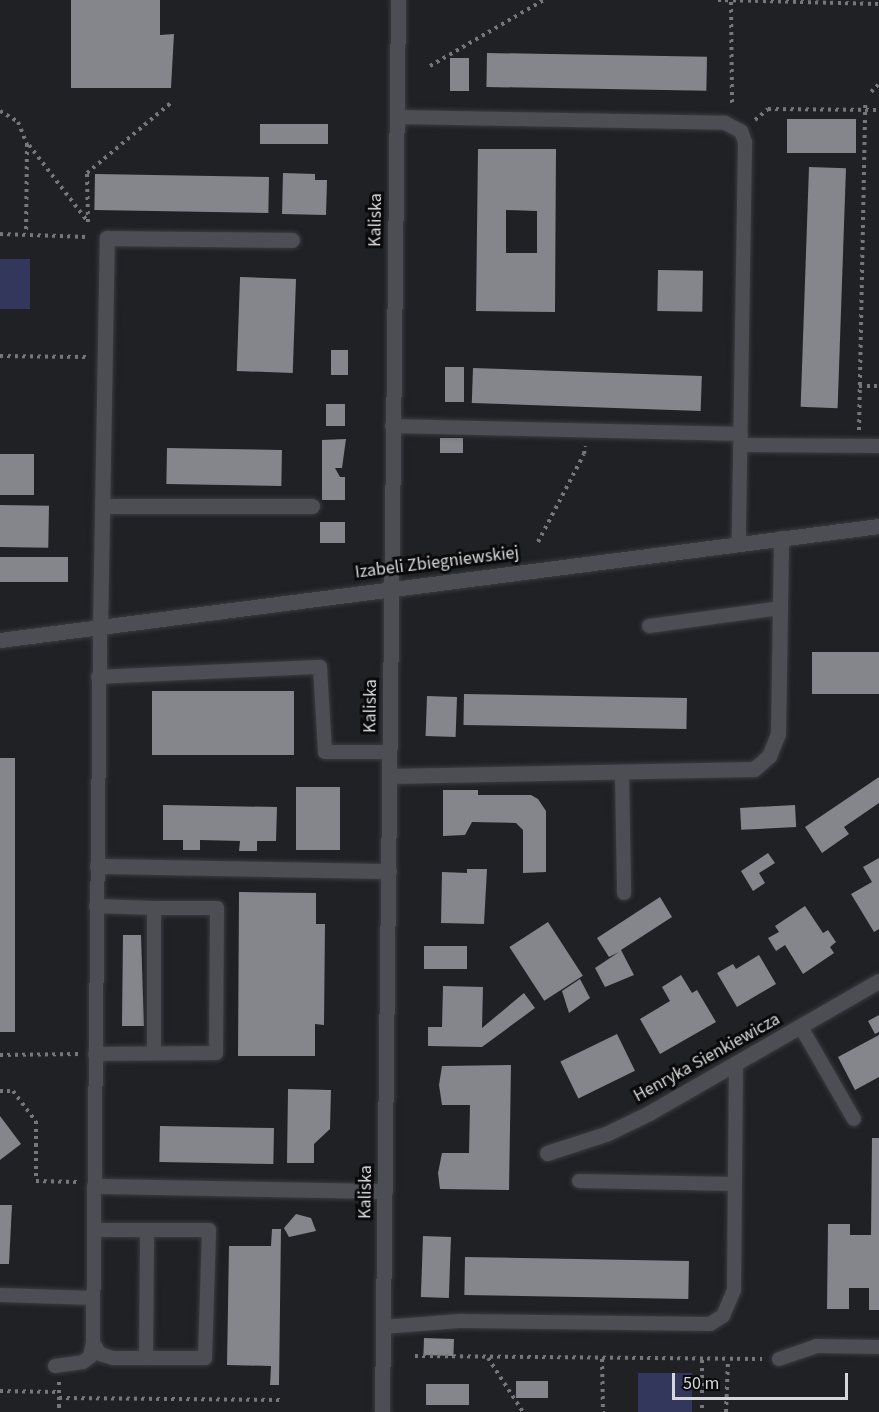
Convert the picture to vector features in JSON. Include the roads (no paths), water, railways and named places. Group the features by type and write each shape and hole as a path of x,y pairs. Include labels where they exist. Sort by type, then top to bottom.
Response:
{"street":[{"name":"Kaliska","path":"382,1412 398,0"},
{"path":"100,629 105,506 107,238 292,240"},
{"path":"105,506 312,506"},
{"name":"Izabeli Zbiegniewskiej","path":"0,640 100,629 879,526"},
{"path":"389,776 746,772 765,762 778,734 781,538"},
{"path":"97,866 389,871"},
{"name":"Henryka Sienkiewicza","path":"547,1153 624,1126 736,1066 879,981"},
{"path":"94,1186 385,1191"}],"lane":[{"path":"396,117 736,128 745,150 739,544"},
{"path":"392,426 585,430 879,446"},
{"path":"649,626 780,608"},
{"path":"57,1366 83,1362 90,1357 93,1343 100,629"},
{"path":"98,677 320,667 325,752 390,752"},
{"path":"622,773 624,893"},
{"path":"95,1053 216,1053 217,920 217,908 96,906"},
{"path":"154,908 154,1053"},
{"path":"801,1027 854,1119"},
{"path":"383,1327 460,1321 710,1324 723,1316 734,1290 736,1066"},
{"path":"579,1181 734,1184"},
{"path":"93,1343 100,1354 113,1358 205,1358 208,1230 94,1230"},
{"path":"146,1358 147,1230"},
{"path":"0,1295 93,1298"},
{"path":"773,1359 816,1346 879,1347"}]}
